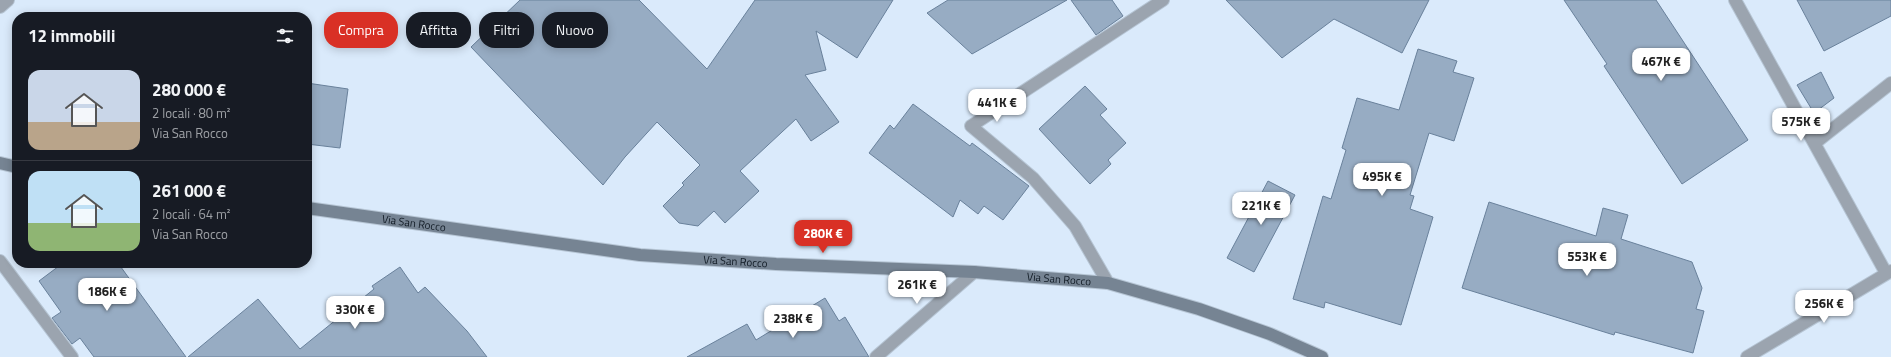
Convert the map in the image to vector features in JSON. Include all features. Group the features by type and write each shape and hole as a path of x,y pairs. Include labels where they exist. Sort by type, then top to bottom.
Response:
{"street":[{"path":"0,7 8,0"},
{"path":"1108,283 1075,226 1038,184 971,126 1163,0"},
{"path":"1735,0 1888,272 1747,357"},
{"path":"1816,143 1891,83"},
{"path":"0,163 12,166"},
{"name":"Via San Rocco","path":"312,209 640,255 784,264 974,272 1108,283 1199,309 1270,334 1322,357"},
{"path":"0,261 72,357"},
{"path":"876,357 974,272"}],"building":[{"path":"520,0 639,0 707,69 755,0 893,0 857,58 816,31 826,70 805,75 839,122 811,141 796,119 740,171 759,191 725,223 714,211 698,226 679,223 663,206 684,185 682,183 700,165 657,122 625,157 603,185 471,47 479,39 479,48 534,48 534,12 507,12"},
{"path":"948,0 1067,0 972,54 927,13"},
{"path":"1071,0 1112,0 1123,16 1096,35"},
{"path":"1226,0 1429,0 1402,53 1334,19 1282,58"},
{"path":"1564,0 1656,0 1748,140 1682,184 1604,66 1607,64"},
{"path":"1797,0 1891,0 1891,16 1824,51"},
{"path":"1418,49 1457,61 1453,72 1474,78 1454,141 1429,133 1410,195 1414,196 1410,209 1433,217 1401,325 1325,302 1324,308 1293,299 1323,196 1331,199 1346,150 1342,148 1357,98 1399,110"},
{"path":"1821,72 1834,98 1814,113 1797,85"},
{"path":"312,84 348,89 340,148 312,145"},
{"path":"1085,86 1107,109 1100,115 1126,143 1108,160 1111,164 1090,184 1039,129"},
{"path":"913,104 970,146 972,143 1029,186 1003,220 984,206 978,214 960,200 953,217 869,153 890,125 894,129"},
{"path":"1268,181 1295,195 1254,272 1227,258"},
{"path":"1489,202 1596,236 1603,208 1628,215 1621,239 1692,262 1702,288 1696,309 1704,311 1693,353 1615,332 1614,335 1462,288"},
{"path":"400,267 418,293 425,287 467,331 487,357 188,357 258,299 300,349 374,289 372,286"},
{"path":"56,268 122,268 186,357 94,357 80,338 72,344 52,318 61,312 39,281"},
{"path":"825,298 839,321 845,317 869,357 687,357 747,324 756,340"}]}
